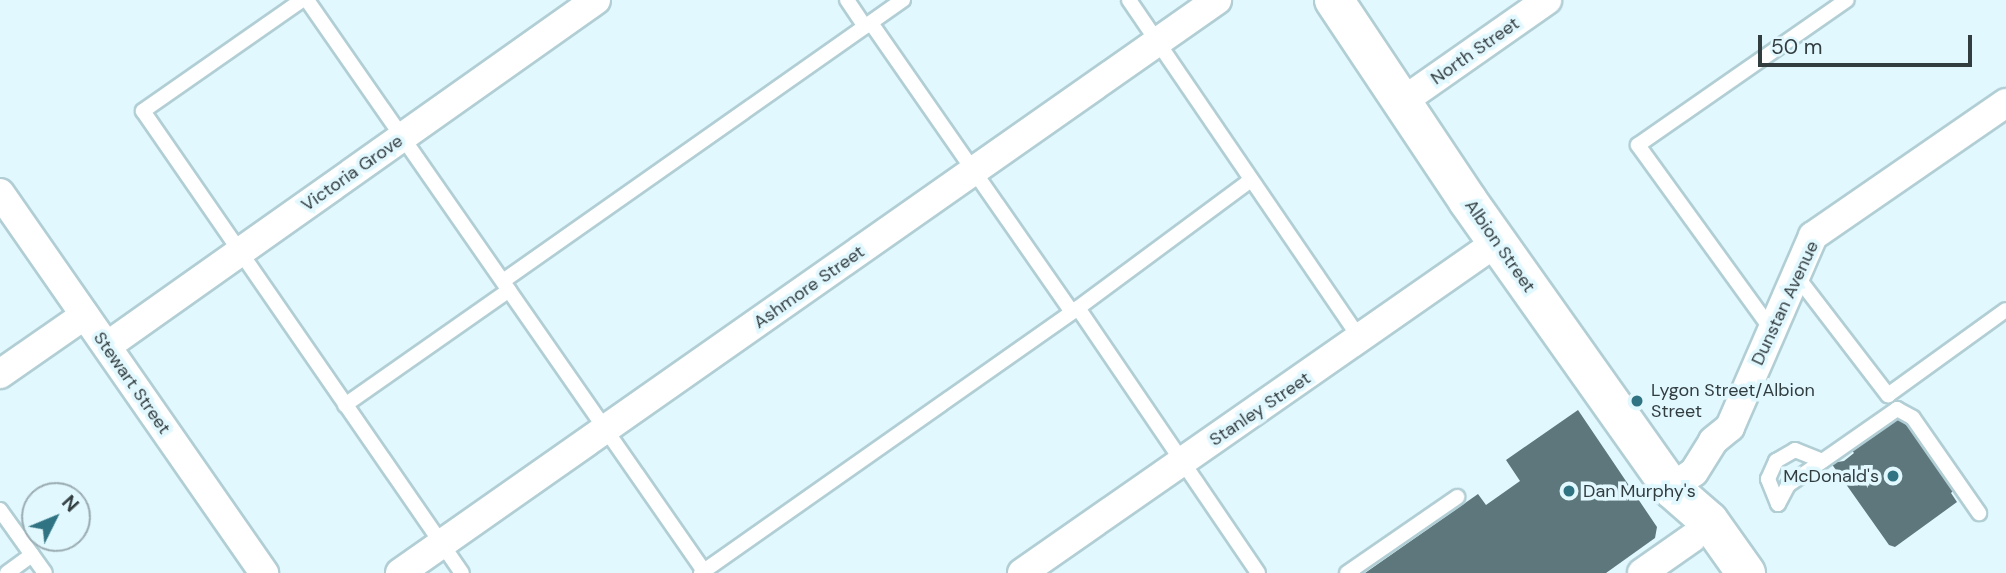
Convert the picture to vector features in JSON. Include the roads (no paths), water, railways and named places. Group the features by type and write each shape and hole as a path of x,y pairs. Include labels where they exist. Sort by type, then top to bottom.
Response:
{"street":[{"name":"Victoria Grove","path":"107,346 596,0"},
{"name":"Ashmore Street","path":"400,573 1217,0"},
{"name":"Albion Street","path":"1334,0 1497,242 1715,554"},
{"name":"North Street","path":"1403,101 1547,0"},
{"name":"Dunstan Avenue","path":"1671,488 1694,472 1713,441 1730,427 1813,236 2006,103"},
{"name":"Stewart Street","path":"0,193 264,573"},
{"name":"Stanley Street","path":"1022,573 1361,341 1497,242"},
{"path":"0,374 85,316"},
{"path":"1642,573 1715,554"}],"lane":[{"path":"302,0 143,111 462,573"},
{"path":"307,0 703,572 1075,310 1251,180"},
{"path":"847,0 975,170 1258,573"},
{"path":"345,405 903,0"},
{"path":"1129,0 1361,341"},
{"path":"1771,329 1638,145 1847,0"},
{"path":"1795,274 1888,395 2006,310"},
{"path":"1822,461 1795,450 1776,461 1768,478 1778,504 1788,485 1822,461 1882,418 1902,410 1913,418 1979,513"},
{"path":"1347,573 1457,497"},
{"path":"0,510 45,573"},
{"path":"7,573 32,555"}],"place":[{"name":"Lygon Street/Albion Street","path":"1637,401"},
{"name":"McDonald's","path":"1893,476"},
{"name":"Dan Murphy's","path":"1569,491"}]}
